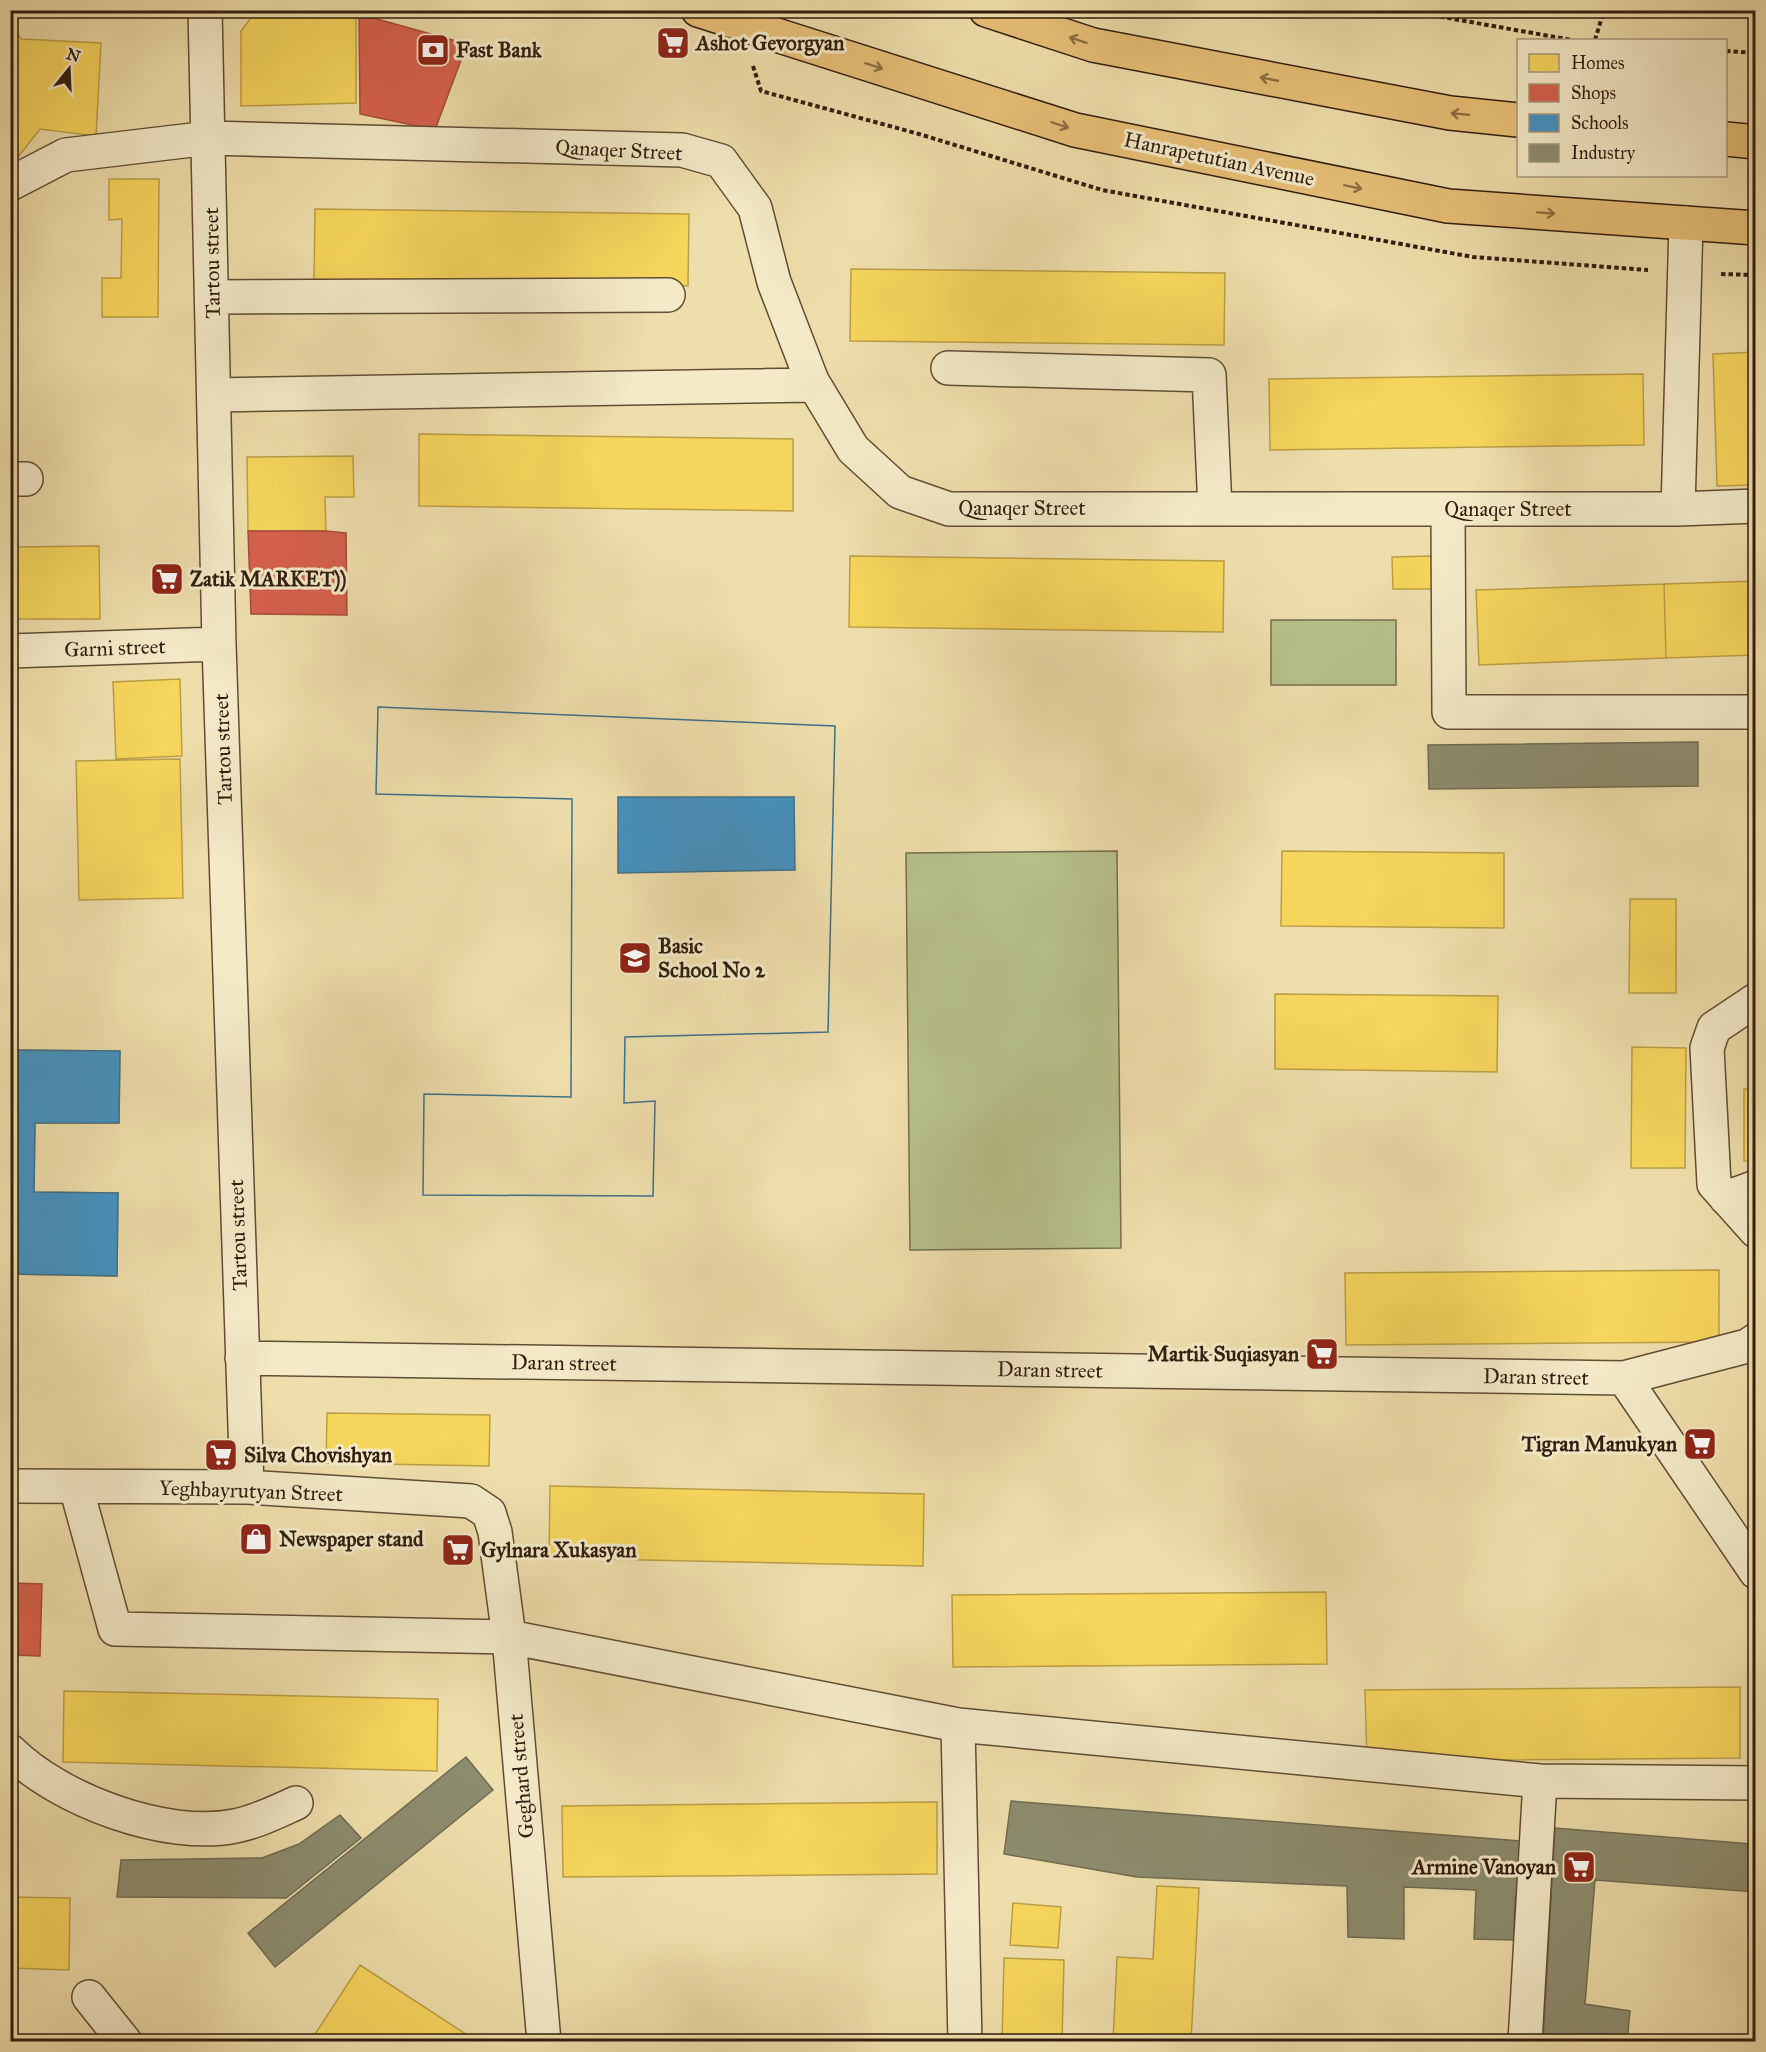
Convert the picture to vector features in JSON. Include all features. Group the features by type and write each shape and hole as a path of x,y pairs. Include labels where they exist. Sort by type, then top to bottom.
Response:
{"main road":[{"name":"Hanrapetutian Avenue","path":"698,10 1075,130 1448,206 1755,228"},
{"path":"986,10 1093,45 1450,114 1517,120"},
{"path":"1727,140 1755,142"}],"street":[{"name":"Tartou street","path":"205,10 219,644 247,1487"},
{"name":"Qanaqer Street","path":"10,184 66,155 209,138 682,150 721,161 755,208 774,282 813,385 853,449 900,492 949,508 1678,509 1755,506"},
{"path":"1678,509 1686,223"},
{"path":"212,297 668,295"},
{"path":"948,368 1209,375 1215,508"},
{"path":"214,395 813,385"},
{"path":"1448,509 1449,712 1755,712"},
{"name":"Garni street","path":"10,651 219,644"},
{"path":"1755,1000 1714,1029 1707,1048 1714,1184 1741,1193 1755,1232"},
{"name":"Daran street","path":"242,1358 1624,1378 1747,1346 1755,1340"},
{"path":"1624,1378 1755,1572"},
{"name":"Yeghbayrutyan Street","path":"10,1486 247,1487 471,1501 489,1513"},
{"path":"76,1487 115,1629 510,1637 958,1725 1540,1781 1755,1783"},
{"name":"Geghard street","path":"489,1513 495,1532 510,1637 544,2042"},
{"path":"958,1725 965,2042"},
{"path":"10,1751 26,1766 80,1798 122,1814 161,1824 192,1828 234,1827 261,1819 296,1803"},
{"path":"1526,2042 1540,1781"},
{"path":"89,1997 124,2042"}],"path":[{"path":"1402,10 1566,39"},
{"path":"1595,39 1604,10"},
{"path":"1727,51 1755,53"}],"green space":[{"path":"1271,620 1396,620 1396,685 1271,685"},
{"path":"1117,851 1121,1248 910,1250 906,853"}],"building: Homes":[{"path":"253,15 356,15 356,103 241,106 241,31"},
{"path":"10,18 21,39 101,43 96,136 40,129 10,167"},
{"path":"109,179 159,179 158,317 102,317 102,278 121,278 122,219 109,220"},
{"path":"315,209 689,214 688,286 314,280"},
{"path":"851,269 1225,273 1224,345 850,341"},
{"path":"1756,352 1756,485 1717,486 1713,354"},
{"path":"1643,374 1644,445 1270,450 1269,379"},
{"path":"419,434 793,439 793,511 419,506"},
{"path":"353,456 354,497 325,497 326,531 248,531 247,457"},
{"path":"99,546 100,619 10,619 10,547"},
{"path":"850,556 1224,561 1223,632 849,627"},
{"path":"1432,556 1433,589 1393,589 1392,557"},
{"path":"1756,581 1756,655 1666,658 1664,584"},
{"path":"1664,584 1666,658 1479,665 1476,590"},
{"path":"180,679 182,756 116,759 113,682"},
{"path":"180,759 183,898 79,900 76,761"},
{"path":"1282,851 1504,853 1504,928 1281,926"},
{"path":"1630,899 1676,899 1676,993 1629,993"},
{"path":"1275,994 1498,996 1497,1072 1275,1069"},
{"path":"1632,1047 1686,1048 1685,1168 1631,1168"},
{"path":"10,1050 120,1051 119,1123 35,1123 34,1192 118,1193 117,1276 10,1274"},
{"path":"1744,1089 1756,1089 1756,1161 1744,1161"},
{"path":"1719,1270 1719,1342 1346,1345 1345,1273"},
{"path":"1753,1396 1756,1396 1756,1467 1754,1467"},
{"path":"327,1413 490,1415 489,1466 326,1463"},
{"path":"550,1486 924,1494 923,1566 549,1558"},
{"path":"1326,1592 1327,1664 953,1667 952,1595"},
{"path":"1740,1687 1740,1758 1367,1761 1365,1690"},
{"path":"64,1691 438,1699 437,1771 63,1762"},
{"path":"937,1802 937,1874 563,1877 562,1806"},
{"path":"1157,1886 1199,1888 1191,2042 1113,2042 1117,1957 1153,1959"},
{"path":"10,1897 70,1898 69,1970 10,1968"},
{"path":"1013,1903 1061,1907 1058,1948 1010,1945"},
{"path":"1004,1958 1064,1960 1062,2042 1002,2042"},
{"path":"360,1965 478,2042 310,2042"}],"building: Shops":[{"path":"359,14 467,44 435,130 360,114"},
{"path":"248,531 346,533 347,615 251,614"},
{"path":"10,1583 42,1584 40,1656 10,1655"}],"building: Schools":[{"path":"378,707 835,726 828,1032 625,1037 624,1103 655,1101 653,1196 423,1195 424,1094 571,1097 572,799 376,794","holes":["618,797 794,797 795,870 618,873"]},
{"path":"378,707 835,726 828,1032 625,1037 624,1103 655,1101 653,1196 423,1195 424,1094 571,1097 572,799 376,794"},
{"path":"10,1050 120,1051 119,1123 35,1123 34,1192 118,1193 117,1276 10,1274"}],"building: Industry":[{"path":"1698,742 1698,786 1429,789 1428,745"},
{"path":"466,1757 493,1790 275,1967 248,1933"},
{"path":"1011,1801 1520,1841 1522,1896 1515,1897 1514,1940 1474,1939 1476,1890 1404,1887 1404,1939 1348,1937 1347,1886 1137,1877 1004,1854"},
{"path":"340,1815 361,1838 286,1898 117,1897 121,1860 262,1858 299,1844"},
{"path":"1752,1825 1756,1825 1756,1892 1595,1880 1585,2004 1630,2011 1627,2042 1543,2042 1555,1828 1752,1844"}],"place":[{"name":"Ashot Gevorgyan","path":"673,43"},
{"name":"Fast Bank","path":"433,50"},
{"name":"Zatik MARKET))","path":"167,579"},
{"name":"Basic School No 2","path":"635,958"},
{"name":"Martik Suqiasyan","path":"1322,1354"},
{"name":"Tigran Manukyan","path":"1700,1444"},
{"name":"Silva Chovishyan","path":"221,1455"},
{"name":"Newspaper stand","path":"256,1539"},
{"name":"Gylnara Xukasyan","path":"458,1550"},
{"name":"Armine Vanoyan","path":"1579,1867"}]}
